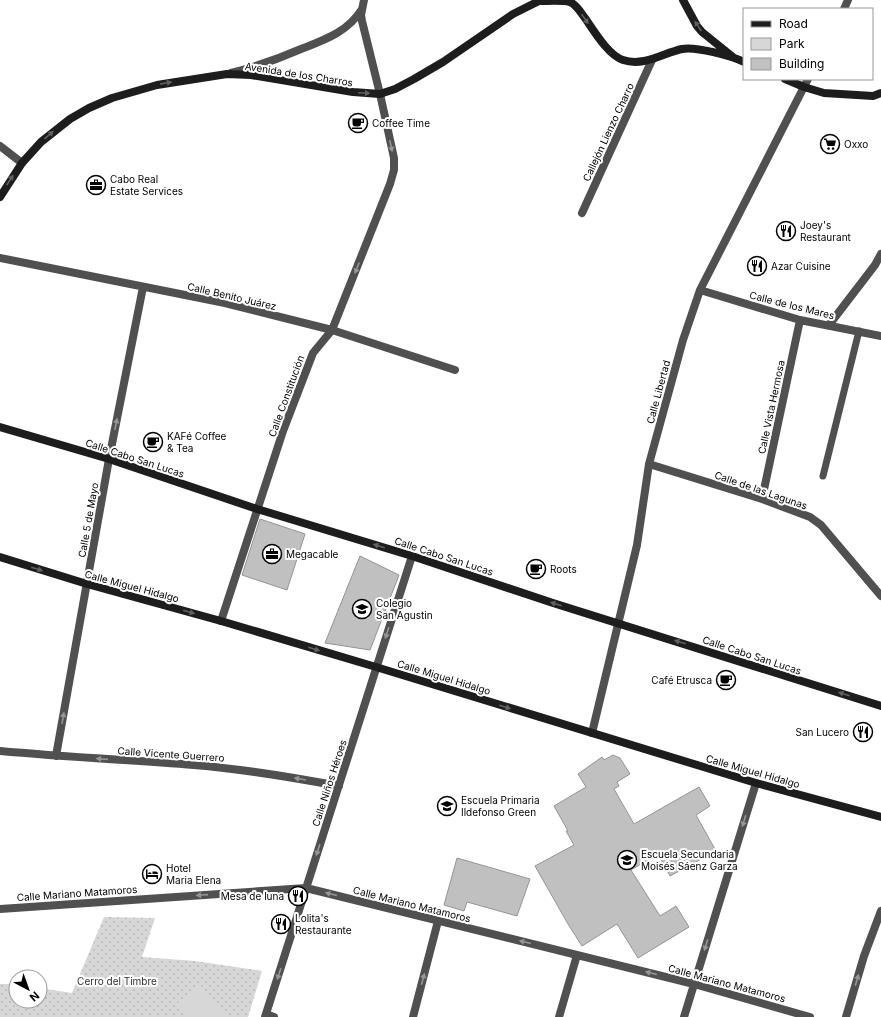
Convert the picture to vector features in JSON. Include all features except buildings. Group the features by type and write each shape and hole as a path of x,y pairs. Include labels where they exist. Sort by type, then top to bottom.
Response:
{"main road":[{"path":"541,0 570,2 578,9 608,50 623,60 637,62 652,60 682,49 691,48 735,58 743,62"},
{"name":"Avenida de los Charros","path":"0,197 22,163 41,142 56,129 89,108 112,98 157,84 227,74 251,75 353,92 380,94 395,89 414,79 455,54 513,14 541,0"},
{"path":"683,0 696,26 735,58"},
{"path":"790,80 806,83 824,93 873,96 881,93"},
{"name":"Calle Cabo San Lucas","path":"0,427 109,459 258,508 412,556 553,603 881,706"},
{"name":"Calle Miguel Hidalgo","path":"0,557 87,584 221,621 376,667 756,783 881,817"}],"street":[{"path":"227,74 260,66 334,36 350,23 362,8 364,0"},
{"name":"Calle Constitución","path":"221,621 283,431 313,353 332,330 390,184 394,170 394,158 362,21 362,8"},
{"name":"Callejón Lienzo Charro","path":"582,213 652,60"},
{"name":"Calle Libertad","path":"592,733 637,545 649,464 683,340 700,290 806,83"},
{"path":"0,146 22,163"},
{"path":"829,325 875,265 881,254"},
{"name":"Calle Benito Juárez","path":"0,258 225,303 332,330 456,370"},
{"name":"Calle 5 de Mayo","path":"56,756 109,459 143,287"},
{"name":"Calle de los Mares","path":"700,290 800,320 881,336"},
{"name":"Calle Vista Hermosa","path":"762,499 800,320"},
{"name":"Calle de las Lagunas","path":"649,464 762,499 810,517 821,525 881,596"},
{"name":"Calle Niños Héroes","path":"268,1016 306,888 412,556"},
{"name":"Calle Vicente Guerrero","path":"0,751 195,765 273,774 339,786"},
{"path":"684,1017 756,783"},
{"name":"Calle Mariano Matamoros","path":"0,909 306,888 694,984 810,1017"},
{"path":"846,1017 864,956 881,910"},
{"path":"413,1017 438,921"},
{"path":"559,1017 577,955"}],"lane":[{"path":"823,476 859,332"}],"green space":[{"name":"Cerro del Timbre","path":"104,917 155,918 142,957 195,961 262,971 248,1017 0,1017 0,984 8,984 8,1009 48,1009 48,989 72,993"},
{"path":"200,984 227,1017 190,1017 178,1002"}],"place":[{"name":"Coffee Time","path":"358,123"},
{"name":"Oxxo","path":"830,144"},
{"name":"Cabo Real Estate Services","path":"96,185"},
{"name":"Joey's Restaurant","path":"786,231"},
{"name":"Azar Cuisine","path":"757,266"},
{"name":"KAFé Coffee & Tea","path":"153,442"},
{"name":"Megacable","path":"272,554"},
{"name":"Roots","path":"536,569"},
{"name":"Colegio San Agustin","path":"362,609"},
{"name":"Café Etrusca","path":"726,680"},
{"name":"San Lucero","path":"863,732"},
{"name":"Escuela Primaria Ildefonso Green","path":"447,806"},
{"name":"Escuela Secundaria Moisés Sáenz Garza","path":"627,860"},
{"name":"Hotel Maria Elena","path":"152,874"},
{"name":"Mesa de luna","path":"298,896"},
{"name":"Lolita's Restaurante","path":"281,924"}]}
